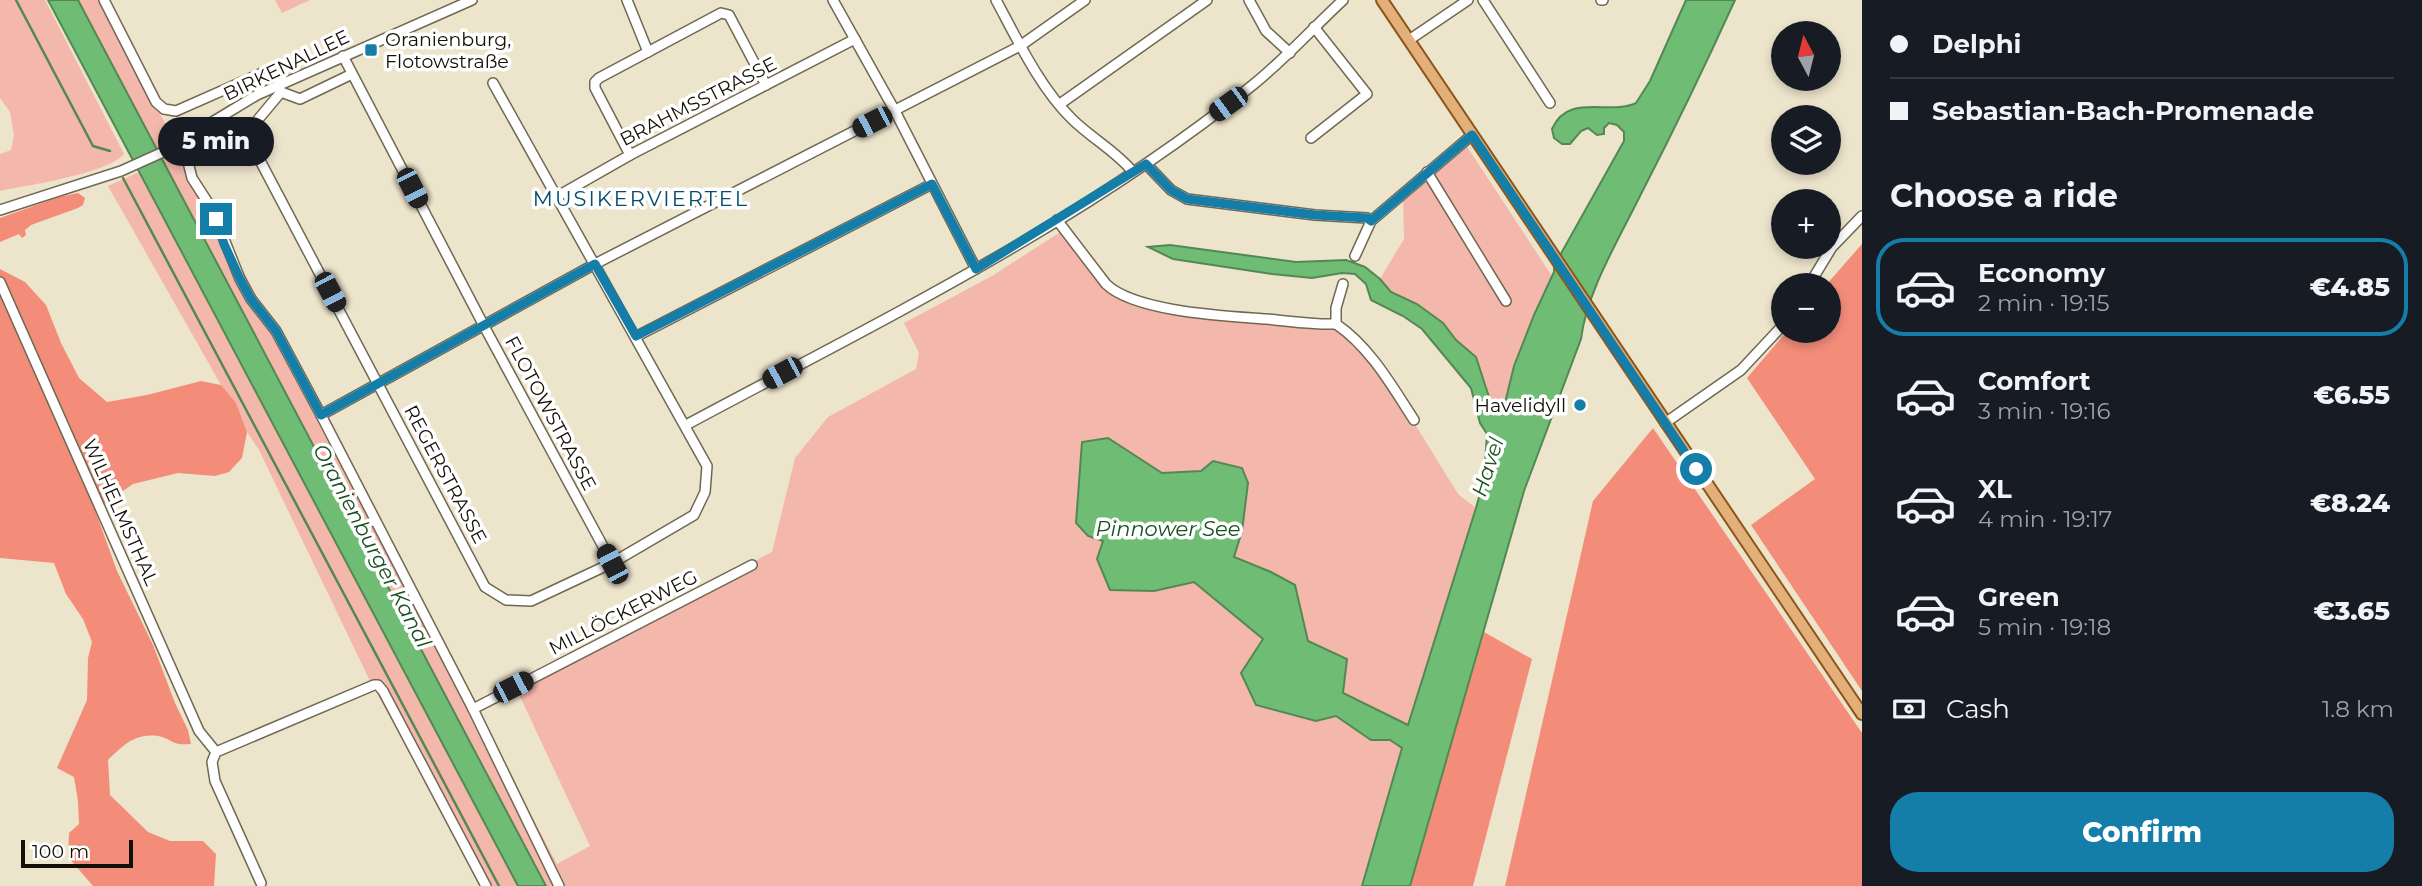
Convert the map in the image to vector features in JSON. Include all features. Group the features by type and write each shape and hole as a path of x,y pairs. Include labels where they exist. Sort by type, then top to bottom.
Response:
{"main road":[{"path":"1382,0 1862,714"}],"street":[{"path":"104,0 156,102 164,109 176,111 269,70 275,71 281,86 300,99 352,74"},
{"name":"BIRKENALLEE","path":"0,210 127,168 161,152 238,105 472,0"},
{"path":"627,0 648,52"},
{"path":"834,0 895,111 976,269"},
{"path":"996,0 1039,77 1071,118 1133,172"},
{"path":"321,415 595,264 1020,46 1085,0"},
{"path":"1060,104 1207,0"},
{"path":"1249,0 1266,31 1290,53"},
{"path":"685,425 976,269 1146,164 1228,104 1290,53 1343,0"},
{"path":"1409,40 1468,0"},
{"path":"1483,0 1550,103"},
{"path":"630,155 594,88 595,82 721,13 729,15 766,85"},
{"path":"1311,138 1367,94 1314,27"},
{"name":"BRAHMSSTRASSE","path":"558,196 630,155 855,39"},
{"name":"FLOTOWSTRASSE","path":"343,56 612,564"},
{"path":"494,83 707,466 705,492 694,515 612,564"},
{"path":"281,86 246,134 231,137 195,152 190,158 189,166 192,178 212,209 240,279 251,299 276,331 321,415 473,709 559,886"},
{"name":"REGERSTRASSE","path":"246,134 485,587 506,600 531,601 612,564"},
{"path":"1355,256 1371,221 1472,135"},
{"path":"1146,164 1171,190 1187,199 1315,215 1367,218 1371,221"},
{"path":"1427,172 1506,300"},
{"path":"636,336 932,184"},
{"path":"1816,273 1832,247 1862,216"},
{"path":"1057,220 1106,284 1116,292 1182,312 1336,324 1367,353 1389,381 1413,420"},
{"name":"WILHELMSTHAL","path":"0,282 199,732 216,752"},
{"path":"1336,324 1336,308 1343,284"},
{"path":"1665,422 1741,370 1771,338"},
{"name":"MILLÖCKERWEG","path":"473,709 752,565"},
{"path":"261,883 215,781 212,762 216,752 378,685 486,886"}],"shaded area":[{"path":"0,0 45,0 124,154 115,161 66,178 0,191 0,154 11,150 14,135 10,112 0,98"},
{"path":"78,0 100,0 557,864 590,846 516,688 772,552 795,458 828,417 916,369 919,353 904,323 992,276 1062,231 1106,291 1159,311 1333,327 1349,338 1401,403 1459,495 1476,508 1408,725 1343,693 1308,641 1301,618 1271,572 1234,557 1242,531 1248,483 1242,468 1162,473 1108,438 1103,541 1154,591 1194,582 1263,639 1258,648 1288,713 1316,721 1336,716 1371,740 1390,740 1402,748 1362,886 546,886"},
{"path":"275,0 310,0 282,13"},
{"path":"1462,139 1552,276 1514,366 1504,407 1495,415 1476,357 1456,340 1443,323 1417,304 1391,292 1380,279 1404,239 1403,194"},
{"path":"139,172 518,886 484,886 370,681 259,450 247,432 236,404 221,385 108,186"},
{"path":"78,193 85,198 83,205 31,225 22,238 19,234 0,242 0,218"},
{"path":"1862,244 1862,691 1751,525 1815,479 1747,378 1777,343 1841,343 1841,273 1837,273"},
{"path":"0,269 25,282 46,305 79,378 107,402 201,381 221,385 236,403 247,432 242,458 229,472 215,476 178,473 133,484 95,510 117,571 153,645 188,730 191,744 180,744 158,736 142,737 130,742 108,760 110,795 148,832 170,841 203,841 216,854 214,886 93,886 68,857 69,833 79,824 78,801 74,777 57,768 87,700 88,658 92,642 83,619 66,594 54,563 0,558"},
{"path":"1653,428 1862,733 1862,886 1505,886 1593,501"},
{"path":"1484,632 1532,659 1473,886 1410,886"}],"water":[{"path":"48,0 78,0 546,886 518,886"},
{"path":"1686,0 1735,0 1605,266 1590,303 1581,339 1524,491 1410,886 1362,886 1402,748 1390,740 1371,740 1336,716 1316,721 1256,705 1241,673 1263,639 1194,582 1154,591 1110,590 1097,559 1103,541 1088,536 1076,523 1082,442 1108,438 1162,473 1201,471 1213,461 1242,468 1248,483 1242,531 1234,557 1295,585 1308,641 1347,659 1343,693 1408,725 1484,479 1487,434 1480,423 1471,388 1422,329 1371,300 1366,284 1355,274 1342,273 1312,278 1272,274 1173,259 1148,247 1170,245 1296,262 1346,260 1365,267 1391,292 1417,304 1443,323 1456,340 1476,357 1495,415 1504,407 1514,366 1554,272 1554,266 1624,141 1624,132 1617,125 1609,123 1604,128 1604,134 1597,135 1588,128 1581,131 1570,144 1562,144 1554,138 1552,129 1568,111 1636,103 1650,81"}],"waterway":[{"path":"16,0 93,146 110,151"},
{"path":"123,178 499,886"}],"place":[{"name":"Oranienburg, Flotowstraße","path":"371,50"},
{"name":"Havelidyll","path":"1580,405"}],"district":[{"name":"MUSIKERVIERTEL","path":"641,199"}],"route":[{"path":"216,219 240,279 251,299 276,331 321,415 595,264 636,336 932,184 976,269 1146,164 1171,190 1187,199 1315,215 1367,218 1371,221 1472,135 1696,469"}],"water label":[{"name":"Havel","path":"1488,467"},
{"name":"Pinnower See","path":"1168,529"},
{"name":"Oranienburger Kanal","path":"372,546"}]}
